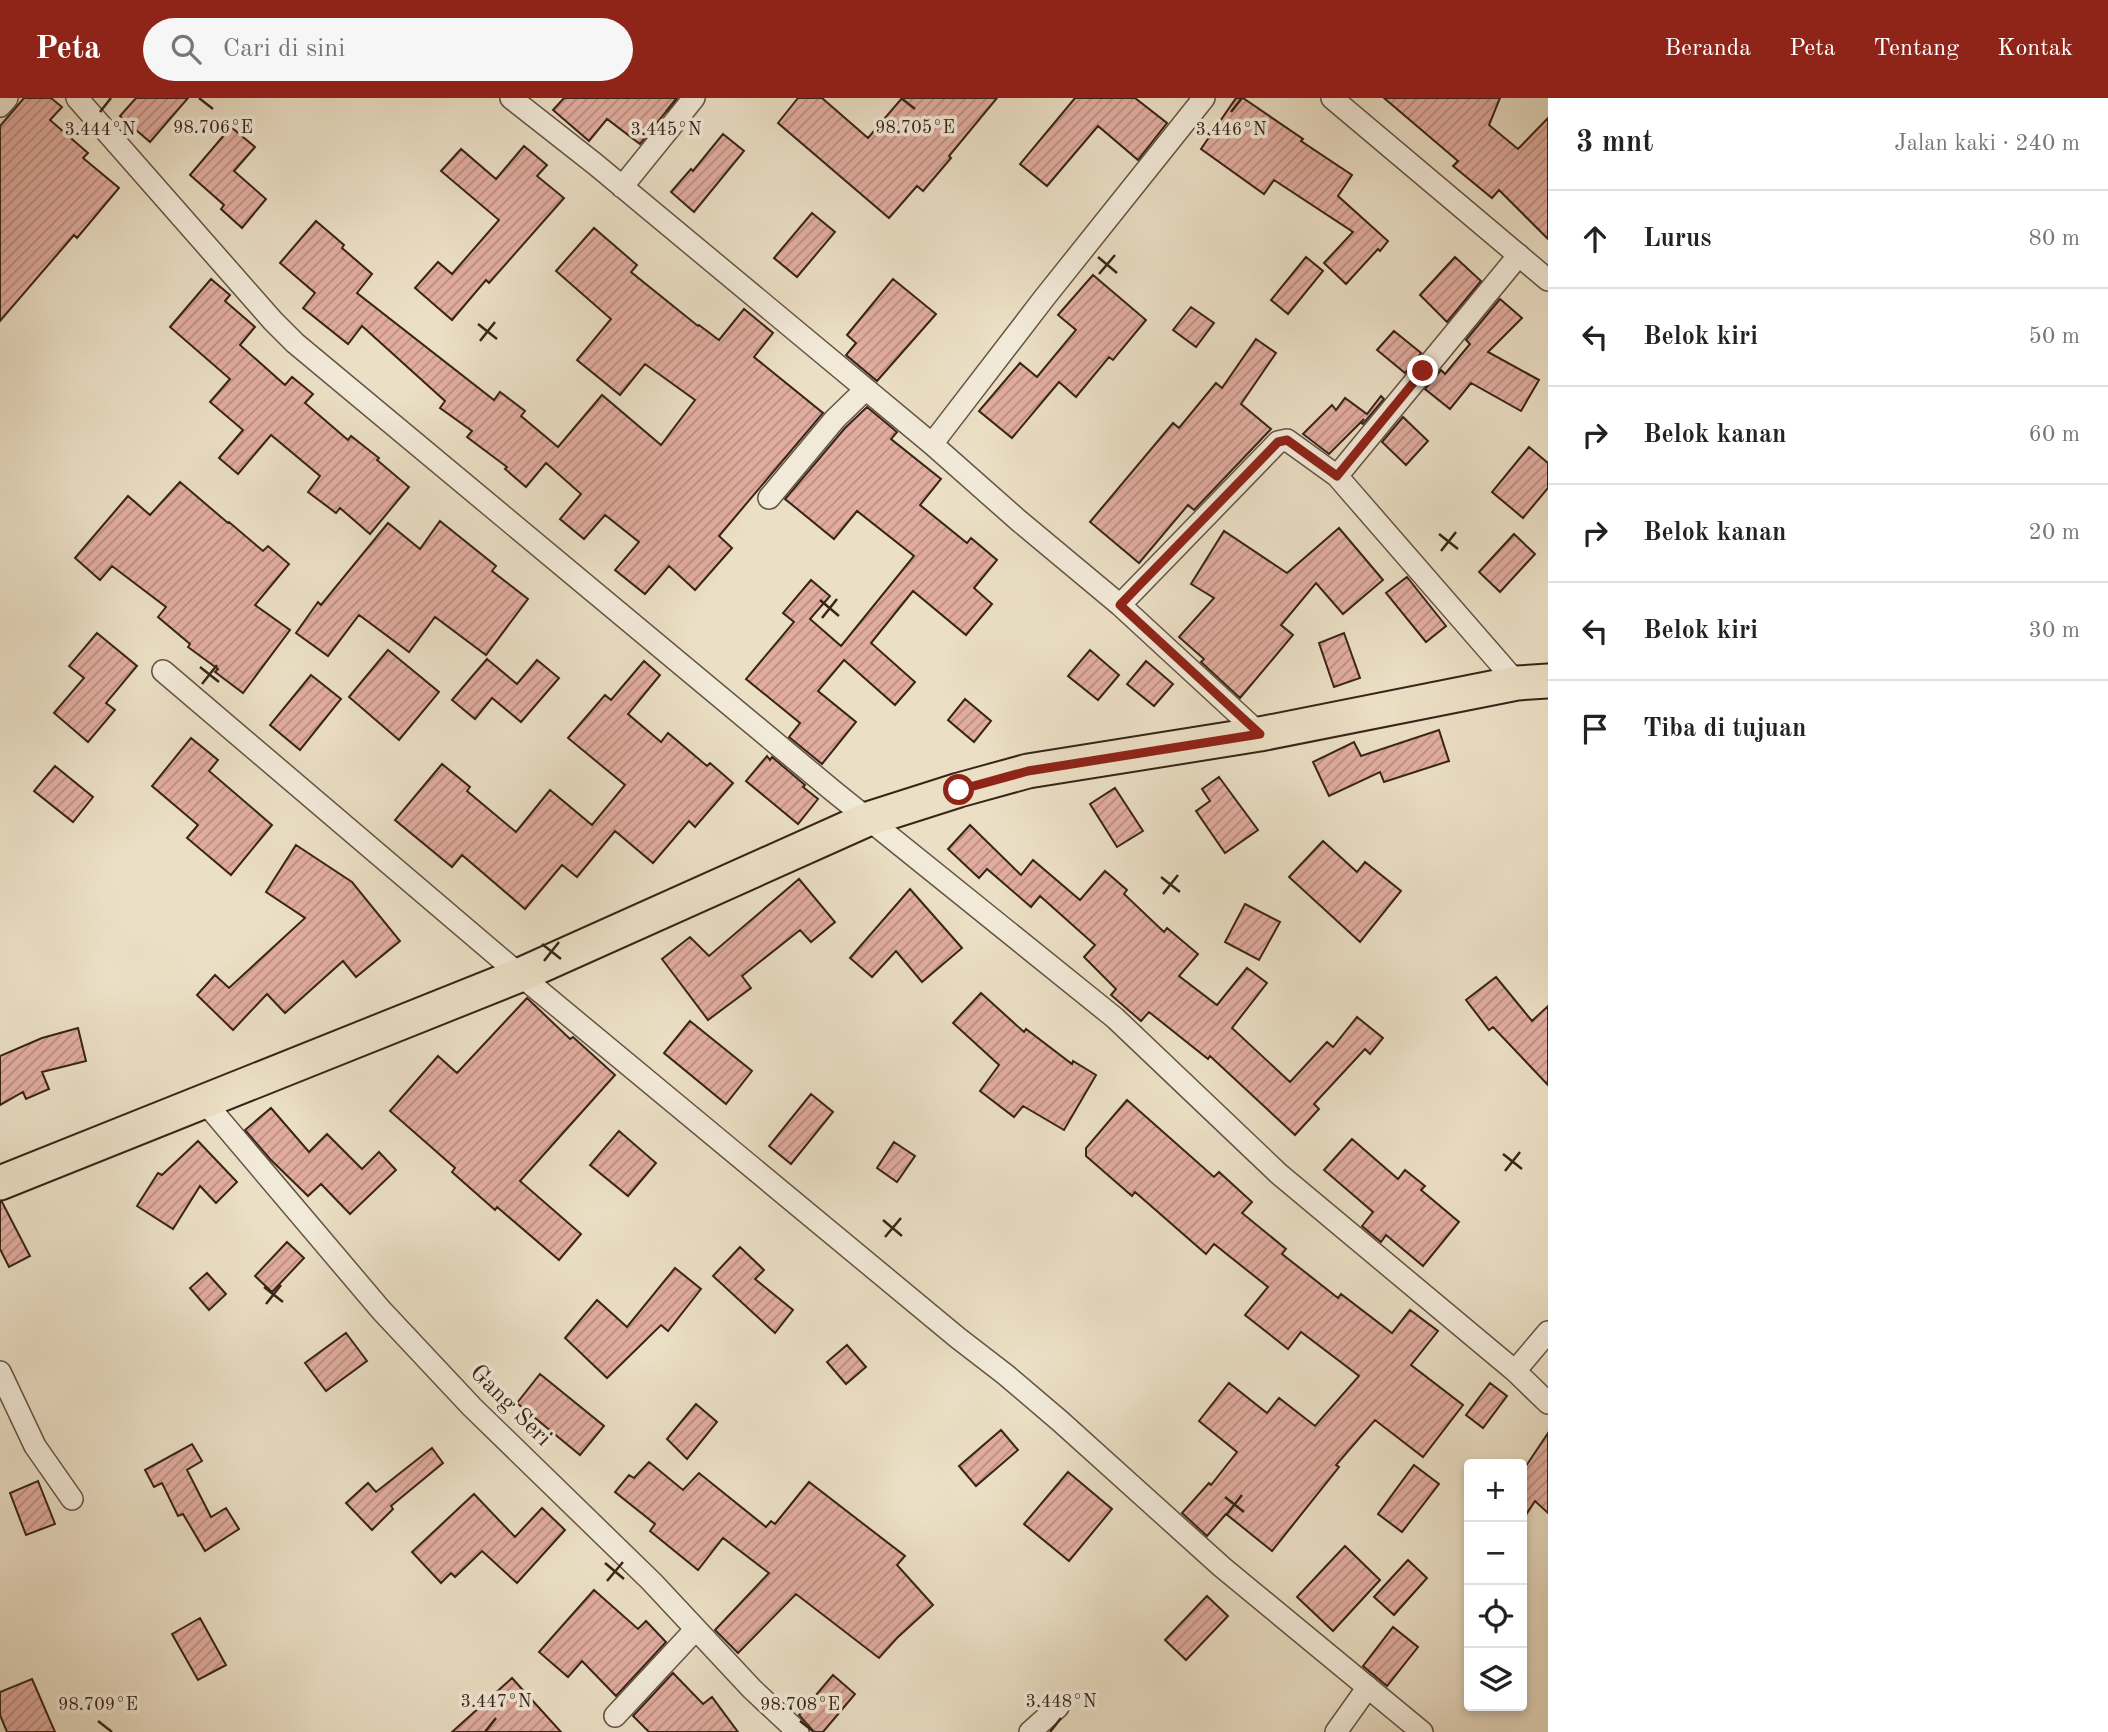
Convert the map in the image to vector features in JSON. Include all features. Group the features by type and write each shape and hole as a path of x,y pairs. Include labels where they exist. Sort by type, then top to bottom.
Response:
{"main road":[{"path":"0,1184 203,1100 520,975 868,819 1028,771 1260,734 1533,682"}],"street":[{"path":"0,106 6,98"},
{"path":"77,98 295,343 868,819 1115,1018 1279,1174 1515,1371 1548,1403"},
{"path":"511,98 932,444 1120,605 1260,734"},
{"path":"622,187 694,98"},
{"path":"932,444 1045,296 1204,98"},
{"path":"1332,98 1548,280"},
{"path":"1337,476 1519,255"},
{"path":"769,498 835,419 866,389"},
{"path":"1120,605 1281,440 1287,440 1337,476 1533,682"},
{"path":"163,671 520,975 1060,1421 1222,1567 1422,1732"},
{"name":"Gang Seri","path":"203,1100 319,1238 472,1407 652,1582 752,1689 797,1732"},
{"path":"1515,1371 1548,1332"},
{"path":"0,1372 35,1446 72,1499"},
{"path":"615,1716 696,1629"},
{"path":"1336,1732 1368,1687"},
{"path":"1030,1732 1058,1707"}],"building":[{"path":"24,98 51,98 62,107 50,120 88,153 83,158 119,188 77,238 74,235 0,321 0,126"},
{"path":"136,98 188,98 150,142 120,116"},
{"path":"564,98 677,98 640,144 607,119 589,141 553,110"},
{"path":"798,98 822,98 868,138 902,98 997,98 923,191 917,186 889,218 778,123"},
{"path":"1075,98 1135,98 1167,123 1138,160 1098,126 1047,186 1020,164"},
{"path":"1236,98 1243,98 1352,175 1338,196 1388,241 1346,284 1324,263 1353,232 1274,180 1264,194 1201,149"},
{"path":"1384,98 1500,98 1489,125 1518,149 1548,118 1548,239 1499,190 1492,198 1453,166 1458,161"},
{"path":"231,127 255,147 234,171 266,199 242,228 221,209 224,205 190,175"},
{"path":"723,134 744,151 694,212 671,192 691,169 693,171"},
{"path":"524,146 547,165 537,176 564,198 489,283 486,280 452,320 415,288 438,262 452,274 499,220 441,171 461,149 496,179"},
{"path":"812,213 835,232 797,277 774,258"},
{"path":"316,221 372,274 357,293 494,400 500,392 525,411 521,416 558,447 602,395 661,445 695,400 645,364 620,395 577,360 611,319 556,271 594,228 637,265 631,272 719,340 744,309 773,333 754,357 823,413 719,536 732,548 695,590 669,566 645,594 615,570 639,542 605,515 584,539 560,519 581,494 546,463 526,487 505,469 507,467 467,437 472,431 440,408 445,401 362,326 348,344 303,308 315,293 280,263"},
{"path":"1306,257 1323,271 1288,314 1271,300"},
{"path":"1455,257 1481,281 1447,322 1420,295"},
{"path":"1093,275 1146,320 1113,360 1109,357 1076,397 1059,382 1012,438 979,411 1020,363 1037,377 1076,330 1058,315"},
{"path":"211,279 230,295 225,301 255,327 240,345 285,385 292,377 313,394 305,403 348,440 351,436 379,458 377,460 409,487 370,534 340,508 336,513 308,492 320,476 271,435 238,474 219,458 243,430 210,402 230,379 170,327"},
{"path":"893,279 936,314 877,381 846,355 856,343 847,335"},
{"path":"1500,299 1522,318 1488,352 1539,380 1521,411 1471,383 1450,409 1425,389 1441,370 1445,374 1470,344 1466,340"},
{"path":"1191,307 1214,323 1196,347 1173,330"},
{"path":"1394,331 1421,353 1405,373 1377,350"},
{"path":"1256,339 1276,353 1241,404 1271,429 1194,510 1188,505 1139,563 1090,522 1173,423 1179,428 1216,383 1222,388"},
{"path":"1381,396 1384,399 1363,424 1361,423 1364,419 1329,454 1303,434 1332,405 1336,410 1345,398 1367,414"},
{"path":"867,407 897,432 891,439 941,479 920,505 967,543 971,538 997,560 974,588 992,604 966,635 913,591 871,643 915,682 895,705 844,660 818,691 856,722 822,764 789,737 800,723 746,679 794,622 783,613 811,580 830,596 810,619 841,646 914,556 857,511 834,539 785,499 845,428"},
{"path":"1403,417 1428,441 1406,465 1382,442"},
{"path":"1529,447 1548,463 1548,488 1523,518 1492,492"},
{"path":"180,482 263,551 268,546 289,564 255,605 290,630 243,693 215,672 218,669 188,647 190,644 158,617 166,607 112,566 100,580 75,558 128,496 150,515"},
{"path":"440,521 496,566 492,571 528,599 486,655 435,617 409,652 359,615 328,656 296,633 318,602 321,605 388,523 420,549"},
{"path":"1339,528 1383,580 1343,614 1316,583 1281,625 1293,635 1240,698 1201,662 1204,659 1179,637 1214,598 1191,584 1224,531 1287,573"},
{"path":"1514,534 1535,554 1500,592 1479,572"},
{"path":"1407,577 1446,626 1426,642 1386,593"},
{"path":"97,633 137,666 106,703 115,710 88,742 54,713 84,678 69,666"},
{"path":"1344,633 1360,678 1334,687 1319,643"},
{"path":"388,650 439,692 399,740 349,697"},
{"path":"1090,650 1119,675 1098,700 1068,676"},
{"path":"487,659 517,684 537,660 559,678 521,722 492,698 475,719 452,700"},
{"path":"644,661 660,675 628,714 661,742 668,733 707,766 710,763 733,783 695,827 689,821 653,863 615,831 577,877 562,865 525,909 462,855 452,867 395,820 442,764 470,787 467,791 516,832 550,790 592,825 625,785 568,738 605,695 611,700"},
{"path":"1146,661 1173,684 1154,706 1127,684"},
{"path":"311,675 341,699 300,750 270,725"},
{"path":"965,699 991,721 974,742 948,720"},
{"path":"1439,730 1449,761 1384,782 1380,772 1329,796 1313,762 1354,742 1361,756"},
{"path":"191,738 218,760 209,771 272,825 231,875 187,838 198,825 152,786"},
{"path":"767,756 770,760 772,757 818,799 798,824 746,781"},
{"path":"55,766 93,797 73,822 34,791"},
{"path":"1219,777 1258,830 1225,853 1196,811 1210,801 1202,789"},
{"path":"1115,788 1143,831 1117,847 1090,804"},
{"path":"970,825 1021,875 1033,860 1080,900 1105,871 1127,890 1124,894 1164,932 1167,928 1198,954 1179,976 1217,1005 1247,968 1267,983 1232,1028 1290,1082 1327,1042 1333,1047 1357,1017 1383,1038 1370,1054 1365,1049 1314,1104 1319,1109 1295,1135 1210,1056 1208,1059 1149,1012 1141,1021 1111,995 1116,989 1084,957 1095,945 1040,896 1031,907 987,869 979,878 948,849"},
{"path":"1323,841 1357,872 1365,862 1401,891 1360,942 1289,877"},
{"path":"296,845 352,882 400,941 356,977 343,961 285,1013 267,994 233,1030 197,995 215,975 229,988 305,918 266,892"},
{"path":"799,879 835,922 811,942 800,930 742,976 751,988 708,1020 662,959 690,937 709,956"},
{"path":"910,889 962,948 922,982 896,951 872,977 850,958"},
{"path":"1245,904 1280,922 1259,960 1225,942"},
{"path":"1496,977 1532,1021 1548,1006 1548,1085 1493,1027 1489,1030 1466,1000"},
{"path":"981,993 1024,1032 1026,1029 1072,1064 1073,1061 1096,1075 1064,1130 1023,1106 1014,1117 980,1091 999,1065 953,1023"},
{"path":"527,998 570,1039 573,1037 615,1075 520,1181 581,1234 559,1260 497,1207 495,1210 452,1172 455,1168 390,1111 438,1056 457,1073"},
{"path":"690,1021 752,1071 726,1104 664,1053"},
{"path":"78,1028 86,1061 42,1072 49,1089 26,1099 23,1092 0,1105 0,1056 42,1038"},
{"path":"811,1094 833,1112 791,1164 769,1146"},
{"path":"1127,1100 1214,1177 1219,1172 1252,1202 1242,1213 1286,1249 1282,1254 1338,1298 1341,1294 1392,1333 1410,1310 1438,1331 1411,1365 1463,1405 1423,1457 1375,1420 1336,1465 1339,1467 1272,1551 1226,1514 1207,1536 1182,1513 1209,1483 1211,1485 1237,1452 1199,1421 1229,1383 1267,1413 1279,1398 1315,1426 1359,1376 1301,1332 1288,1349 1245,1315 1268,1287 1214,1244 1206,1254 1135,1192 1132,1196 1086,1156 1086,1148"},
{"path":"271,1108 309,1152 327,1134 362,1169 379,1152 396,1170 350,1214 321,1184 308,1196 245,1130"},
{"path":"619,1131 656,1163 628,1196 590,1165"},
{"path":"1352,1139 1398,1179 1405,1170 1425,1186 1421,1190 1459,1222 1423,1266 1386,1235 1381,1242 1362,1226 1373,1212 1324,1170"},
{"path":"198,1141 237,1182 216,1203 200,1186 173,1229 137,1206 158,1173 162,1175"},
{"path":"894,1142 915,1156 897,1182 877,1168"},
{"path":"0,1202 30,1256 9,1267 0,1249"},
{"path":"287,1242 304,1258 272,1292 255,1276"},
{"path":"740,1247 764,1270 755,1279 793,1310 775,1333 713,1276"},
{"path":"675,1268 701,1289 668,1331 661,1325 607,1378 565,1338 597,1300 627,1327"},
{"path":"207,1273 226,1294 209,1310 190,1288"},
{"path":"346,1333 367,1361 326,1391 305,1363"},
{"path":"847,1345 866,1367 846,1384 827,1362"},
{"path":"540,1374 604,1426 580,1455 517,1403"},
{"path":"1490,1383 1507,1396 1483,1428 1466,1415"},
{"path":"696,1404 717,1422 687,1459 667,1439"},
{"path":"1001,1430 1018,1450 976,1486 959,1466"},
{"path":"1548,1433 1548,1513 1535,1501 1527,1513 1527,1464"},
{"path":"192,1444 202,1461 187,1470 211,1517 226,1508 239,1529 205,1551 183,1514 178,1516 162,1483 154,1487 145,1470"},
{"path":"432,1448 443,1463 391,1506 393,1509 372,1530 346,1503 368,1483 376,1492"},
{"path":"649,1462 683,1490 699,1473 766,1527 771,1521 775,1524 809,1482 905,1556 897,1565 933,1605 879,1658 796,1594 738,1653 715,1630 769,1573 723,1538 698,1570 650,1531 655,1524 615,1492 629,1475 634,1478"},
{"path":"1414,1465 1439,1484 1402,1532 1378,1514"},
{"path":"1068,1472 1112,1509 1069,1561 1024,1524"},
{"path":"38,1481 55,1524 26,1535 10,1493"},
{"path":"474,1494 515,1537 542,1508 565,1530 517,1583 482,1551 455,1577 451,1573 441,1583 412,1552"},
{"path":"1345,1546 1380,1580 1333,1631 1297,1597"},
{"path":"1408,1560 1427,1578 1394,1615 1374,1597"},
{"path":"594,1590 638,1629 646,1621 666,1642 616,1696 582,1661 568,1677 539,1652"},
{"path":"1207,1596 1228,1616 1186,1660 1165,1640"},
{"path":"200,1618 226,1665 198,1680 172,1634"},
{"path":"1393,1627 1418,1647 1387,1686 1363,1666"},
{"path":"673,1673 703,1704 712,1697 738,1732 649,1732 633,1716"},
{"path":"833,1675 855,1694 823,1732 814,1732 799,1715"},
{"path":"512,1678 561,1732 452,1732"},
{"path":"32,1679 55,1732 7,1732 0,1715 0,1692"}],"route":[{"path":"959,790 1028,771 1260,734 1120,605 1278,442 1287,440 1337,476 1423,371"}]}
